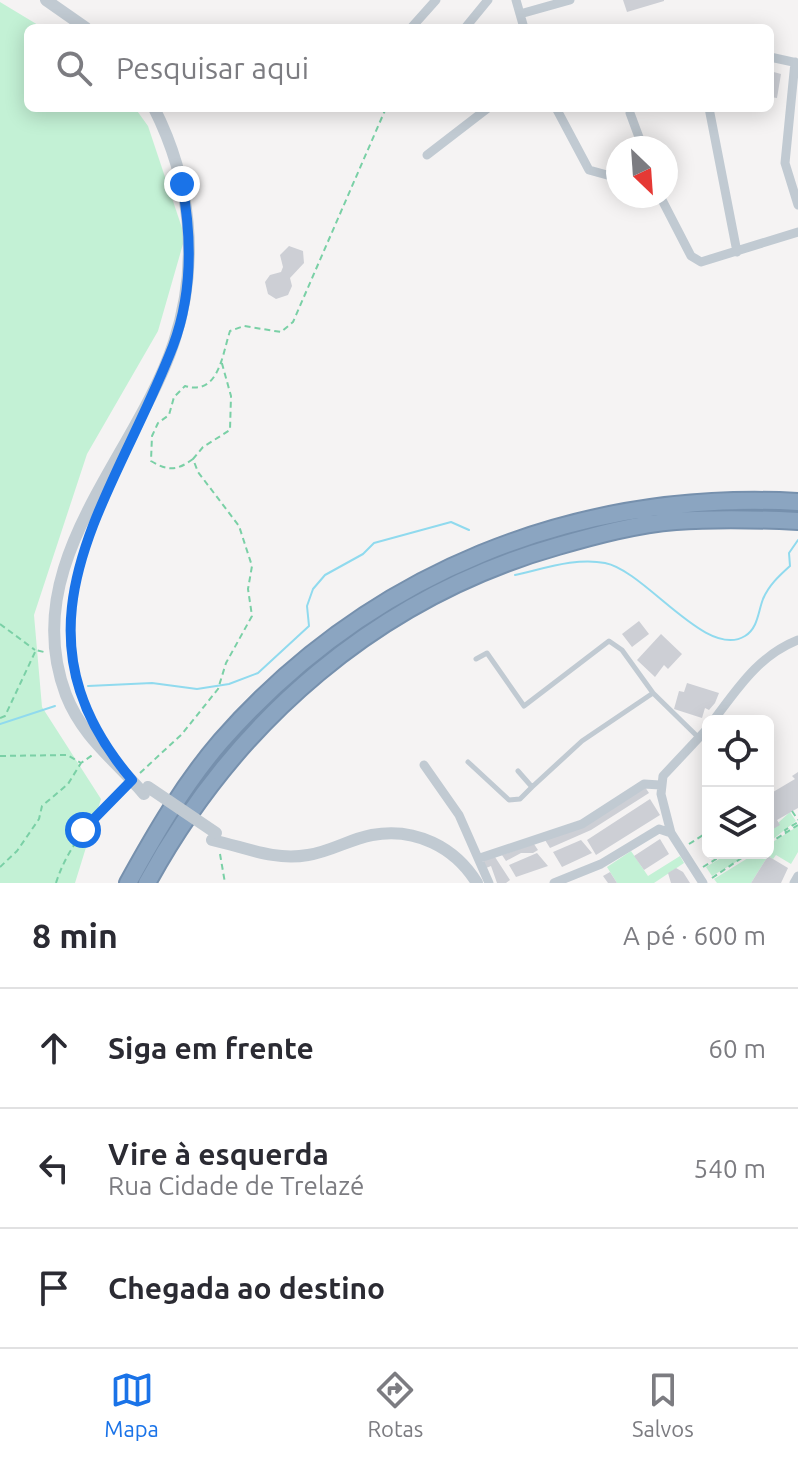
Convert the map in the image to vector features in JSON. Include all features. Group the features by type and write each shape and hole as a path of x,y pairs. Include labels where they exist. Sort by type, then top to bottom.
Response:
{"highway":[{"path":"128,883 164,818 219,743 280,680 351,623 426,578 506,542 589,518 672,504 798,502"},
{"path":"147,883 177,828 231,756 293,692 362,636 434,593 513,558 594,535 675,521 798,521"}],"street":[{"path":"46,0 80,24"},
{"path":"415,24 436,0"},
{"path":"468,24 488,0"},
{"path":"516,0 523,24"},
{"path":"520,14 570,0"},
{"path":"774,58 797,63 785,163 798,205"},
{"path":"156,112 172,147 189,222 190,261 185,304 174,344 75,535 60,578 55,619 57,653 66,693 82,728 99,750 132,780 218,839 258,855 308,855 373,835 406,834 439,845 464,864 477,883"},
{"path":"427,155 483,112"},
{"path":"558,112 589,170 606,175"},
{"path":"710,112 737,252"},
{"path":"630,113 639,136"},
{"path":"666,208 695,261 737,252 798,232"},
{"path":"717,715 750,671 776,649 798,640"},
{"path":"702,735 669,768 660,785 671,833 704,883"},
{"path":"424,765 459,815 489,883"},
{"path":"480,858 582,824 644,784 660,785"},
{"path":"554,883 601,864 653,831 666,830 671,833"},
{"path":"794,883 798,876"}],"lane":[{"path":"476,659 487,653 524,706 609,641 622,650 653,693 699,739"},
{"path":"468,762 509,800 520,799 582,741 653,693"},
{"path":"518,771 532,787"}],"path":[{"path":"221,360 231,396 230,430 203,447 181,468 164,469 151,461 152,436 158,423 169,415 174,397 185,386 201,388 214,380 230,331 244,326 281,332 293,322 384,112"},
{"path":"56,883 65,857 83,830 182,734 218,689 226,663 252,616 248,589 252,566 239,526 198,472 193,459"},
{"path":"0,624 36,650 57,653"},
{"path":"0,718 5,716 25,678 29,658 36,650"},
{"path":"0,867 25,840 39,819 42,806 68,784 81,763 99,750"},
{"path":"0,756 67,755 81,763"},
{"path":"774,837 798,822 792,811"},
{"path":"681,849 702,836"},
{"path":"218,839 225,883"},
{"path":"696,872 717,859"},
{"path":"704,883 742,859"}],"green space":[{"path":"0,2 36,24 24,24 24,112 138,112 148,126 185,237 158,331 87,454 34,615 42,707 101,799 75,883 0,883"},
{"path":"790,812 796,821 774,838 774,827"},
{"path":"798,826 798,852 791,864 776,855 774,858 774,841"},
{"path":"631,851 648,876 680,856 684,863 654,883 617,883 607,867"},
{"path":"719,859 741,859 712,876 706,867"},
{"path":"746,859 766,859 751,883 717,883 714,879"}],"building":[{"path":"623,0 664,0 664,1 627,12"},
{"path":"774,72 781,74 777,98 774,98"},
{"path":"289,246 303,251 304,263 290,278 292,286 288,295 276,299 268,294 265,282 270,275 281,272 280,255"},
{"path":"639,621 649,634 632,647 622,634"},
{"path":"661,634 682,654 668,669 664,665 655,677 637,660"},
{"path":"687,683 719,693 709,710 705,708 702,718 674,709 679,691 684,692"},
{"path":"798,772 798,808 777,820 780,825 774,828 774,791 795,779 792,776"},
{"path":"645,787 649,793 591,830 550,848 545,840"},
{"path":"650,799 660,815 596,855 587,840"},
{"path":"660,839 669,854 644,870 634,856"},
{"path":"581,840 592,853 562,867 553,852"},
{"path":"534,844 538,850 533,853 521,853 506,861 502,855"},
{"path":"537,853 548,866 516,877 509,865"},
{"path":"495,857 510,880 506,883 497,883 491,866 486,868 483,861"},
{"path":"766,859 773,859 788,868 781,883 751,883"},
{"path":"676,868 690,883 671,883 668,873"},
{"path":"610,872 617,883 608,883 603,876"}],"waterway":[{"path":"88,686 152,683 197,689 229,684 258,673 309,626 307,606 313,589 325,575 363,554 374,543 451,522 469,530"},
{"path":"515,575 571,563 605,563 639,581 694,626 712,636 729,640 745,636 753,629 765,594 790,566 789,553 798,540"},
{"path":"0,724 55,706"}],"route":[{"path":"83,830 132,780 99,750 82,728 66,693 57,653 55,619 60,578 75,535 152,392 174,344 185,304 190,261 189,222 182,184"}]}
